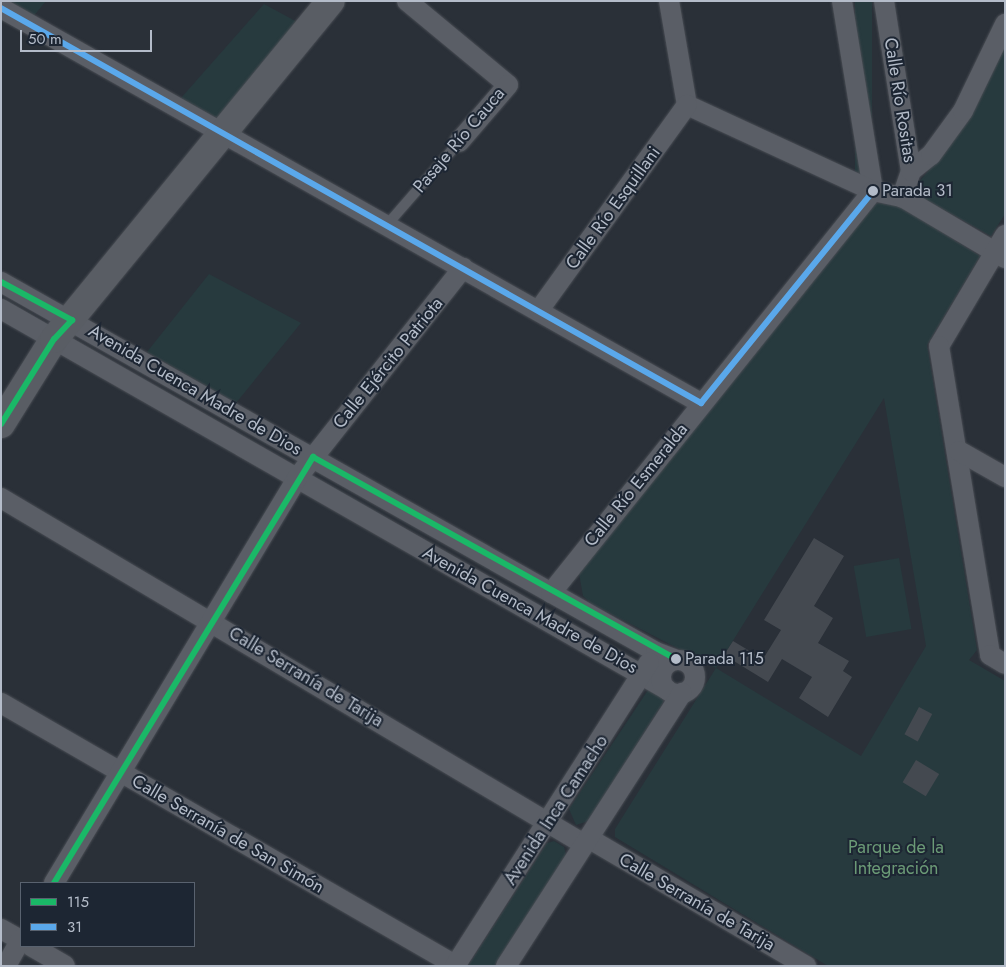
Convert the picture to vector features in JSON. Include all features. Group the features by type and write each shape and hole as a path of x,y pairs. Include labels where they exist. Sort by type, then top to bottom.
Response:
{"main road":[{"path":"1,424 54,340 331,1"}],"street":[{"name":"Pasaje Río Cauca","path":"407,1 508,85 459,142"},
{"path":"669,1 687,105 873,191 902,197 1000,255"},
{"path":"842,1 873,191"},
{"name":"Calle Río Rositas","path":"884,1 911,171 902,197"},
{"path":"1,8 221,136 539,310 702,403"},
{"path":"911,171 931,154 963,111 1005,24"},
{"name":"Calle Río Esquillani","path":"539,310 687,105"},
{"name":"Calle Río Esmeralda","path":"550,592 873,191"},
{"path":"1005,235 1000,255 939,346 959,451 990,655 1005,664"},
{"name":"Calle Ejército Patriota","path":"298,478 463,268"},
{"name":"Avenida Cuenca Madre de Dios","path":"1,282 72,320 656,652 677,660"},
{"name":"Avenida Cuenca Madre de Dios","path":"1,310 674,691"},
{"path":"959,451 1005,477"},
{"path":"55,882 210,620 298,478"},
{"name":"Calle Serranía de Tarija","path":"1,498 550,822 806,966"},
{"name":"Avenida Inca Camacho","path":"455,966 550,822 656,652"},
{"path":"506,966 586,841 674,691 693,684 695,674 690,665 677,660 663,669 674,691"},
{"name":"Calle Serranía de San Simón","path":"1,703 455,966"},
{"path":"1,929 20,939"},
{"path":"6,966 20,942"},
{"path":"33,947 65,966"}],"lane":[{"name":"Pasaje Río Cauca","path":"386,226 459,142"}],"green space":[{"path":"7,1 46,1 32,18"},
{"path":"855,1 872,1 872,185 855,185"},
{"path":"264,4 299,23 218,119 181,98"},
{"path":"1005,43 1005,214 991,236 921,197 918,183 936,162"},
{"name":"Parque de la Integración","path":"876,203 896,204 980,256 927,345 977,650 969,660 1005,681 1005,966 828,966 615,837 615,829 716,668 592,604 583,596 579,573","holes":["884,398 926,646 861,756 716,668"]},
{"path":"209,274 301,323 236,403 147,352"},
{"path":"899,558 912,629 866,637 854,566"},
{"path":"650,687 664,701 588,821 576,825 569,809"},
{"path":"554,841 564,847 566,855 494,966 468,966 547,843"}],"building":[{"path":"814,538 844,556 814,606 833,618 818,643 849,661 843,671 852,677 828,717 799,698 812,677 782,659 768,682 724,655 733,641 763,659 781,630 764,620"},
{"path":"919,707 932,714 918,741 904,734"},
{"path":"916,760 939,774 926,796 903,782"}],"transit line":[{"name":"31","path":"1,8 701,403"},
{"name":"31","path":"701,403 873,191"},
{"name":"115","path":"1,282 72,320 54,339 1,424"},
{"name":"115","path":"55,882 313,457 677,660"}],"place":[{"name":"Parada 31","path":"873,191"},
{"name":"Parada 115","path":"676,659"}]}
